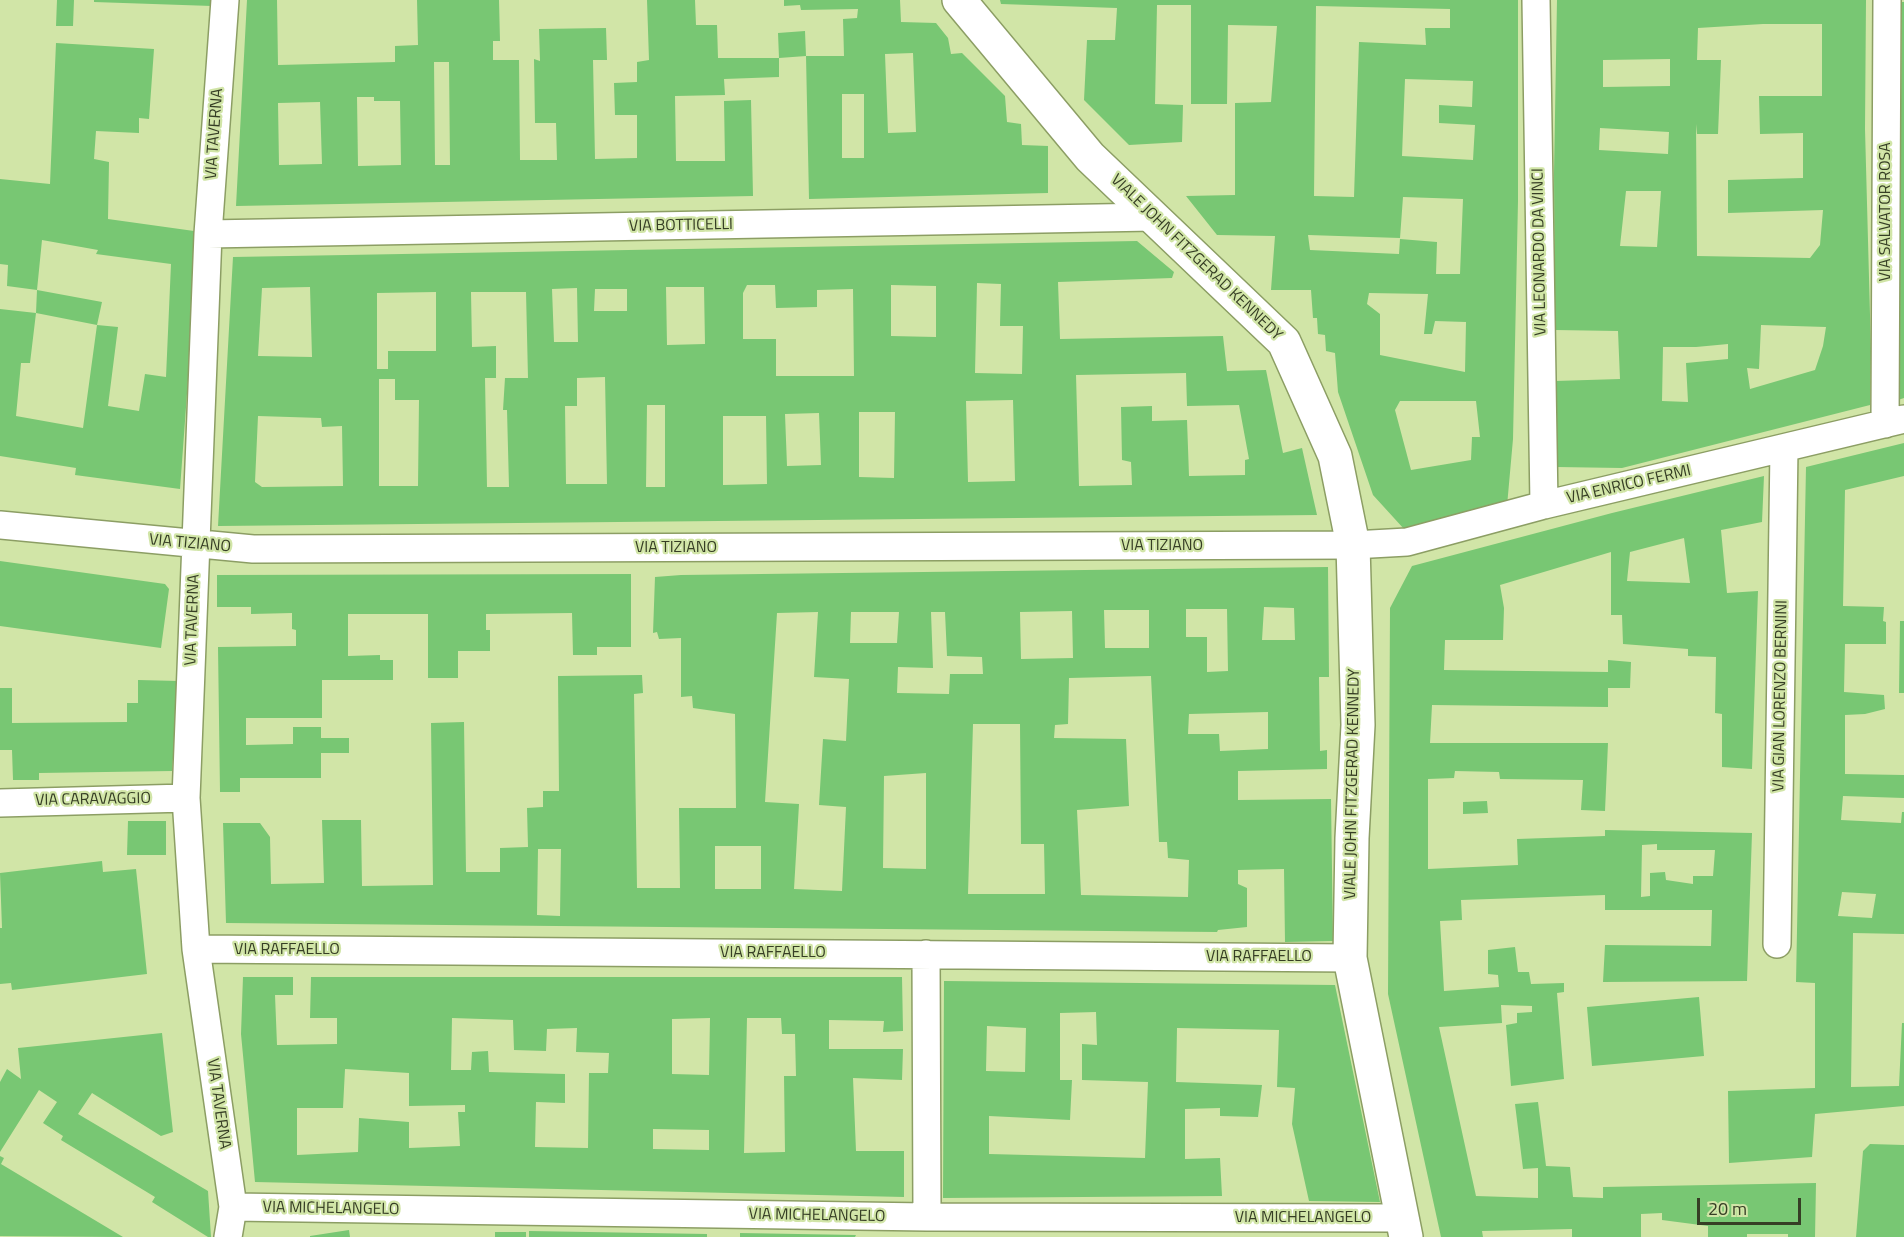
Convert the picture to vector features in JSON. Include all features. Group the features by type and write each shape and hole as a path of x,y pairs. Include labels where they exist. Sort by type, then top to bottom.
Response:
{"street":[{"name":"VIA TAVERNA","path":"225,0 208,234 186,798 196,949 233,1207 228,1237"},
{"name":"VIALE JOHN FITZGERAD KENNEDY","path":"960,0 1090,157 1284,342 1335,456 1353,545 1358,725 1352,838 1350,957 1403,1228"},
{"name":"VIA LEONARDO DA VINCI","path":"1536,0 1544,505"},
{"name":"VIA SALVATOR ROSA","path":"1887,0 1894,422"},
{"name":"VIA BOTTICELLI","path":"208,234 1154,217"},
{"name":"VIA ENRICO FERMI","path":"1353,545 1407,542 1544,505 1894,422"},
{"name":"VIA GIAN LORENZO BERNINI","path":"1777,944 1785,448"},
{"name":"VIA TIZIANO","path":"0,525 196,545 277,549 1353,545"},
{"name":"VIA CARAVAGGIO","path":"0,803 186,798"},
{"name":"VIA RAFFAELLO","path":"196,949 1350,957"},
{"path":"926,954 927,1217"},
{"name":"VIA MICHELANGELO","path":"233,1207 927,1217 1403,1228"}],"building":[{"path":"57,0 74,0 73,26 56,26"},
{"path":"94,0 212,0 212,6 94,2"},
{"path":"247,0 277,0 278,65 395,62 395,46 418,45 417,0 499,0 500,41 493,41 493,60 519,60 520,160 557,160 556,123 535,123 534,59 540,61 539,29 606,28 607,60 593,60 595,159 637,158 637,115 615,115 614,83 637,82 637,62 649,60 647,0 695,0 696,25 717,25 718,58 779,58 779,77 724,79 725,95 675,96 676,161 725,161 724,101 751,100 753,196 236,206","holes":["434,62 449,62 450,165 435,165","357,97 374,97 374,101 400,101 401,165 358,166","320,102 322,164 279,165 278,103"]},
{"path":"784,0 900,0 901,22 936,23 948,38 951,54 962,53 1005,96 1007,122 1021,124 1022,145 1048,146 1048,193 809,199 806,56 844,56 843,19 857,18 858,9 801,10 800,5 784,6","holes":["913,53 916,132 888,133 885,54","842,94 864,94 864,158 842,158"]},
{"path":"1000,0 1518,0 1518,201 1513,439 1507,506 1404,529 1373,495 1338,392 1335,353 1326,351 1325,335 1318,334 1317,318 1313,318 1311,290 1271,290 1275,236 1217,235 1186,196 1235,195 1235,103 1271,102 1277,26 1228,25 1227,104 1191,104 1191,5 1157,5 1155,104 1183,105 1182,142 1129,145 1084,100 1087,40 1115,40 1117,8 1001,4","holes":["1316,6 1450,9 1450,28 1425,28 1426,45 1359,42 1354,197 1314,196","1405,79 1473,81 1472,107 1439,105 1439,123 1475,125 1473,160 1402,156","1403,197 1463,199 1460,274 1436,274 1437,242 1400,239 1399,254 1310,250 1308,235 1400,238","1369,293 1428,294 1424,334 1432,334 1435,321 1466,322 1465,372 1380,355 1380,314 1367,304","1400,401 1476,401 1480,437 1472,437 1471,460 1411,470 1395,410"]},
{"path":"1557,0 1866,0 1865,129 1871,352 1870,405 1622,468 1557,467 1550,463 1555,381 1620,379 1618,331 1555,330 1554,173","holes":["1763,24 1822,24 1822,96 1759,96 1760,134 1803,133 1803,178 1728,180 1728,213 1823,210 1820,245 1810,258 1697,256 1696,124 1697,134 1718,134 1721,60 1697,60 1698,28","1670,59 1670,86 1603,87 1603,60","1600,128 1669,132 1668,154 1599,150","1626,191 1661,191 1657,247 1620,246","1761,325 1826,327 1823,346 1815,370 1750,389 1747,368 1759,369","1728,344 1728,359 1686,363 1688,402 1662,401 1663,347"]},
{"path":"1902,2 1904,2 1904,398 1898,400"},
{"path":"805,31 806,56 779,58 778,33"},
{"path":"56,43 154,49 149,119 139,118 139,133 96,131 94,159 109,162 108,219 194,231 188,380 180,489 75,475 76,468 0,456 0,309 36,313 30,363 21,363 16,416 83,428 97,325 118,327 108,406 139,411 145,374 166,377 171,264 96,254 98,250 42,240 37,290 7,286 8,265 0,264 0,179 50,184"},
{"path":"1137,241 1174,272 1172,278 1058,282 1060,339 1223,336 1227,371 1266,370 1283,453 1302,448 1317,515 218,526 233,257","holes":["977,283 1001,284 1000,326 1023,326 1022,374 975,373","747,285 775,285 776,308 817,307 817,290 853,289 854,376 776,376 776,339 743,339 743,293","891,285 936,286 936,337 891,336","310,287 312,357 258,356 262,288","666,287 704,287 705,344 667,345","577,288 578,342 554,342 552,289","595,289 627,289 627,311 594,311","436,292 436,351 388,351 388,369 377,369 377,293","471,292 526,292 528,378 505,378 503,410 507,410 509,487 487,487 485,378 496,378 496,346 472,347","1186,373 1187,406 1239,405 1249,459 1245,460 1245,475 1189,476 1187,420 1152,421 1152,406 1121,407 1122,460 1131,462 1132,485 1079,486 1076,375","605,377 607,484 566,484 565,406 577,406 577,378","379,379 395,379 395,400 419,400 418,486 379,486","1013,400 1015,481 968,482 966,401","647,405 665,405 665,487 646,487","859,412 895,412 894,478 859,477","819,413 821,465 787,466 785,414","258,416 321,418 322,427 342,426 343,486 262,487 255,482","723,416 766,416 767,484 723,485"]},
{"path":"37,290 102,302 97,325 36,313"},
{"path":"1904,443 1904,476 1845,490 1843,606 1884,607 1883,621 1886,622 1886,644 1845,644 1844,692 1884,695 1885,709 1865,714 1845,715 1845,774 1904,775 1904,798 1843,796 1841,820 1901,823 1902,812 1904,812 1904,934 1853,933 1851,1087 1899,1086 1902,1023 1904,1023 1904,1106 1815,1114 1812,1157 1729,1163 1728,1091 1815,1088 1815,983 1796,982 1806,467","holes":["1842,892 1876,894 1872,918 1838,916"]},
{"path":"1764,476 1762,522 1721,530 1727,593 1758,591 1752,769 1722,767 1722,714 1715,713 1716,657 1688,656 1688,649 1623,644 1622,615 1611,615 1611,552 1500,585 1504,608 1503,640 1445,640 1444,670 1608,672 1608,660 1631,662 1630,688 1608,688 1608,707 1432,705 1430,743 1608,743 1605,811 1581,810 1583,780 1500,779 1499,772 1455,771 1454,778 1428,779 1428,869 1518,865 1517,839 1605,836 1605,830 1752,833 1747,981 1603,982 1605,945 1711,946 1712,910 1605,910 1605,895 1461,900 1462,920 1440,921 1444,991 1499,987 1498,975 1488,974 1488,950 1515,947 1518,972 1529,972 1531,984 1564,983 1564,992 1557,993 1564,1079 1511,1086 1506,1025 1517,1023 1517,1013 1532,1012 1532,1006 1501,1005 1502,1023 1439,1027 1476,1196 1538,1198 1538,1168 1523,1169 1515,1104 1538,1102 1546,1166 1570,1167 1573,1197 1603,1198 1603,1187 1816,1183 1815,1237 1788,1237 1788,1234 1747,1234 1747,1237 1708,1237 1708,1226 1662,1220 1662,1213 1641,1214 1641,1237 1572,1237 1572,1229 1482,1231 1483,1237 1441,1237 1388,994 1390,608 1412,566 1612,513","holes":["1684,538 1690,583 1627,581 1630,552","1657,844 1657,850 1715,850 1713,876 1693,876 1693,884 1666,880 1665,872 1650,873 1650,896 1641,897 1642,845"]},
{"path":"0,561 165,584 169,589 161,648 0,626"},
{"path":"1328,567 1329,677 1319,677 1320,751 1327,750 1327,769 1238,771 1238,800 1331,799 1333,941 1285,942 1284,869 1238,870 1238,884 1247,888 1247,927 1218,930 1217,932 226,923 223,823 260,823 270,837 271,884 324,883 322,820 361,820 362,886 433,885 431,723 464,722 466,872 500,872 500,848 528,847 527,808 543,807 543,791 559,791 558,676 642,675 643,693 634,694 637,888 680,888 679,808 736,808 735,714 693,708 692,696 681,697 681,638 659,639 657,632 653,633 655,577","holes":["1264,607 1294,608 1295,640 1262,640","1186,609 1227,609 1228,671 1207,672 1207,637 1186,637","1104,610 1149,610 1149,648 1105,648","1072,611 1073,658 1021,659 1020,612","818,612 814,677 849,679 846,741 823,739 819,805 846,807 842,891 794,889 799,804 765,802 777,613","851,612 899,612 897,643 850,643","931,612 945,612 947,656 982,657 983,674 950,674 949,694 897,693 898,667 933,668","1151,676 1159,842 1167,842 1168,858 1189,860 1188,897 1081,895 1077,810 1129,806 1126,739 1054,738 1055,725 1068,724 1069,678","1268,712 1268,749 1220,751 1219,734 1188,734 1189,714","973,724 1020,724 1021,844 1044,844 1045,894 968,894","926,773 926,869 883,868 884,776","715,846 761,846 761,889 715,889","538,849 561,849 560,916 537,915"]},
{"path":"631,574 631,647 597,647 597,655 573,655 572,613 486,614 486,630 490,630 490,651 458,651 458,678 428,678 428,614 348,614 348,656 380,655 380,660 393,660 393,680 322,680 322,718 246,718 246,745 293,744 293,727 321,727 321,738 349,738 349,753 321,753 321,778 240,778 240,792 220,792 218,647 296,646 296,630 292,629 292,613 251,614 251,607 217,607 217,575"},
{"path":"1900,621 1904,621 1904,693 1899,693"},
{"path":"138,680 179,681 172,771 39,773 39,780 13,780 12,750 0,750 0,688 12,688 12,723 127,722 127,703 138,703"},
{"path":"1487,801 1488,813 1463,814 1463,802"},
{"path":"128,821 166,821 166,855 127,855"},
{"path":"102,861 103,872 136,869 147,974 12,990 11,983 0,984 0,928 2,928 0,873"},
{"path":"243,977 293,977 293,995 275,995 277,1045 337,1044 337,1018 310,1018 311,977 902,977 903,1031 883,1032 884,1021 829,1020 829,1049 903,1049 902,1080 853,1078 856,1151 904,1151 904,1197 255,1182 241,1034","holes":["452,1018 513,1020 514,1050 546,1051 547,1029 577,1028 576,1052 609,1053 608,1073 589,1073 588,1148 535,1147 536,1102 565,1103 565,1074 489,1072 488,1051 472,1052 471,1070 451,1070","710,1018 709,1075 672,1074 672,1019","747,1018 781,1018 782,1034 795,1034 796,1076 784,1076 785,1152 744,1153","345,1069 409,1073 409,1106 465,1105 465,1112 458,1112 460,1146 409,1148 409,1122 359,1118 358,1152 297,1155 297,1108 343,1108","653,1129 709,1130 709,1150 653,1149"]},
{"path":"944,981 1335,985 1380,1202 1309,1201 1292,1124 1295,1088 1277,1087 1279,1030 1177,1028 1176,1082 1262,1085 1258,1117 1220,1116 1220,1108 1185,1109 1185,1159 1220,1158 1222,1196 943,1198","holes":["1096,1012 1097,1045 1082,1044 1082,1080 1148,1082 1145,1158 989,1154 989,1116 1070,1120 1072,1080 1060,1080 1060,1013","987,1026 1026,1028 1025,1072 986,1071"]},
{"path":"1699,997 1704,1056 1592,1066 1587,1007"},
{"path":"162,1033 173,1132 161,1136 92,1093 78,1114 208,1191 211,1237 152,1202 155,1197 61,1140 63,1136 43,1123 57,1102 39,1090 0,1152 0,1082 7,1069 21,1079 18,1048"},
{"path":"1870,1144 1904,1145 1904,1237 1856,1237 1863,1151"},
{"path":"0,1156 4,1158 1,1164 123,1237 0,1236"},
{"path":"349,1230 350,1237 310,1237 310,1236"},
{"path":"529,1231 707,1234 707,1237 529,1237"},
{"path":"495,1232 526,1232 526,1237 495,1237"},
{"path":"740,1233 856,1235 855,1237 740,1237"}]}
